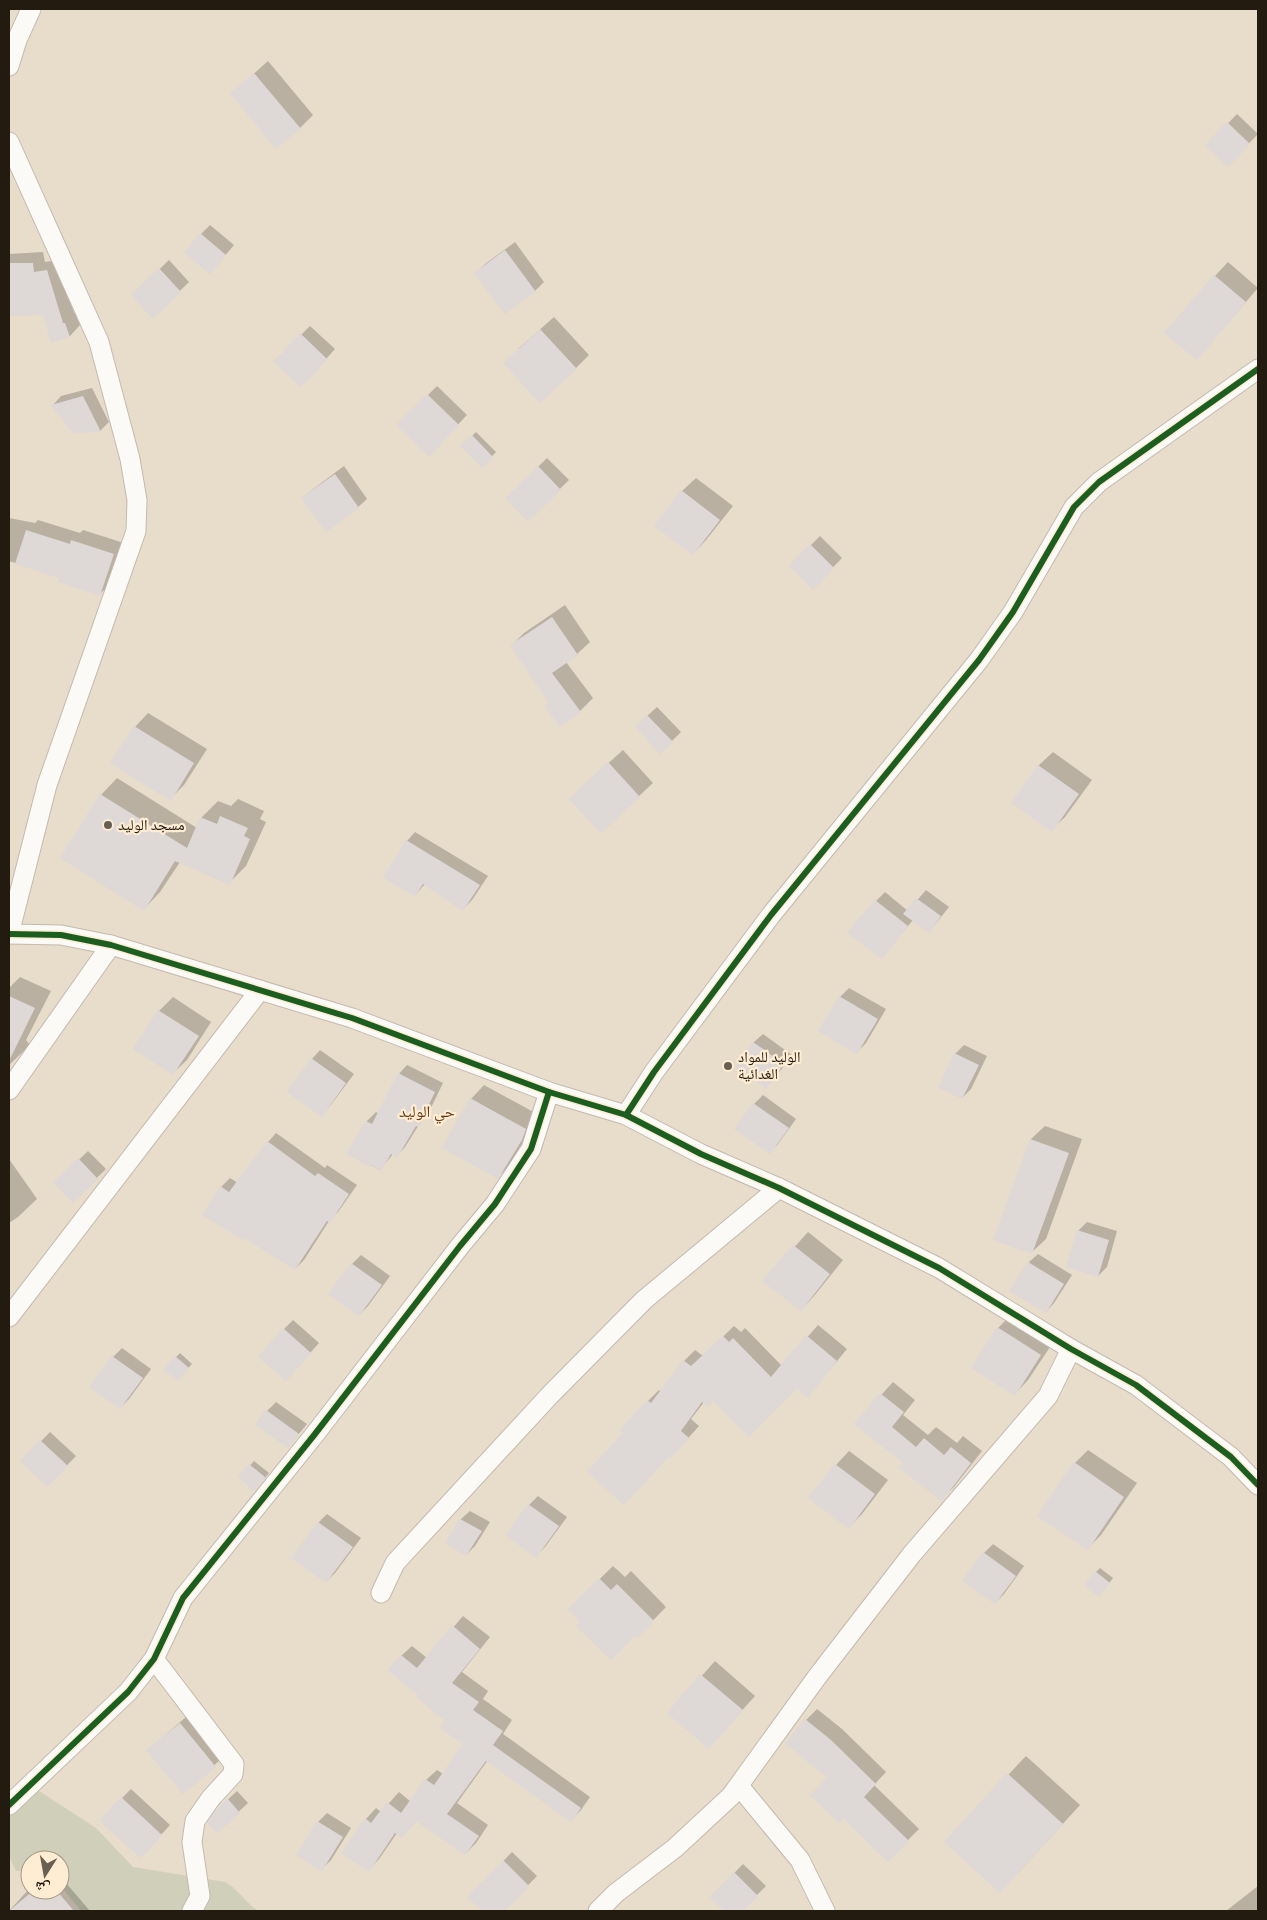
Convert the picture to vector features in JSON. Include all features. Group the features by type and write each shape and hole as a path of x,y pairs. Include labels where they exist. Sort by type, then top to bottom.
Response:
{"street":[{"path":"9,66 16,40 31,9"},
{"path":"9,142 98,342 130,459 137,500 136,531 47,785 9,934 61,935 110,945 352,1018 549,1092 626,1115 701,1154 779,1188 939,1268 1071,1349 1136,1385 1232,1457 1258,1485"},
{"path":"626,1115 654,1072 771,915 979,660 1013,612 1074,507 1099,482 1258,369"},
{"path":"9,1090 110,945"},
{"path":"9,1317 260,990"},
{"path":"9,1805 128,1692 154,1659 183,1598 315,1434 460,1246 495,1204 531,1149 549,1092"},
{"path":"381,1593 395,1564 557,1388 644,1300 779,1188"},
{"path":"598,1911 616,1893 675,1848 731,1796 817,1677 912,1554 1048,1396 1071,1349"},
{"path":"154,1659 234,1764 235,1768 233,1774 211,1798 195,1820 192,1842 200,1896 192,1911"},
{"path":"739,1786 800,1860 825,1911"}],"green space":[{"path":"30,1785 96,1828 133,1867 225,1882 258,1911 81,1911 70,1897 70,1850 20,1850 20,1871 16,1871 9,1856 9,1805"}],"building":[{"path":"254,73 301,129 276,149 230,93"},
{"path":"1227,122 1250,144 1228,167 1205,145"},
{"path":"200,233 226,255 210,274 184,253"},
{"path":"505,250 536,292 505,314 474,273"},
{"path":"9,263 33,263 34,272 47,270 63,323 65,323 70,337 51,343 43,315 9,316"},
{"path":"159,268 181,292 153,319 131,295"},
{"path":"1214,275 1246,302 1197,360 1164,333"},
{"path":"540,329 577,369 540,403 503,363"},
{"path":"300,333 327,359 301,387 274,362"},
{"path":"427,394 459,425 429,457 396,425"},
{"path":"83,396 101,432 73,433 51,405"},
{"path":"472,435 493,457 482,468 460,446"},
{"path":"538,466 561,490 528,522 505,498"},
{"path":"335,474 359,508 326,532 301,498"},
{"path":"681,490 720,520 693,555 654,526"},
{"path":"26,530 70,544 71,540 114,554 100,596 58,582 59,578 15,564"},
{"path":"810,544 834,568 813,590 789,566"},
{"path":"552,617 578,655 552,673 581,712 560,727 545,706 549,703 510,645"},
{"path":"647,715 673,742 660,754 635,727"},
{"path":"134,726 194,763 171,801 110,763"},
{"path":"608,762 640,797 601,833 569,799"},
{"path":"1038,765 1079,794 1052,832 1011,803"},
{"path":"100,794 187,848 200,817 217,824 220,816 248,828 244,836 250,839 230,885 175,861 144,911 60,858"},
{"path":"406,840 480,885 463,911 423,884 415,896 383,878"},
{"path":"916,898 941,916 929,933 903,914"},
{"path":"875,900 908,926 882,959 847,933"},
{"path":"9,996 35,1008 9,1061"},
{"path":"839,996 878,1019 857,1054 818,1031"},
{"path":"158,1010 199,1036 173,1075 133,1049"},
{"path":"753,1042 784,1064 766,1089 735,1067"},
{"path":"954,1053 979,1065 962,1099 938,1088"},
{"path":"311,1058 346,1083 322,1117 287,1092"},
{"path":"398,1073 435,1092 418,1127 416,1126 397,1158 391,1154 381,1171 346,1154 366,1121 372,1124"},
{"path":"470,1098 526,1129 522,1140 498,1179 442,1148"},
{"path":"753,1103 789,1128 770,1154 734,1129"},
{"path":"1030,1139 1069,1153 1032,1254 993,1240"},
{"path":"267,1141 315,1176 318,1173 349,1194 330,1223 327,1221 295,1270 244,1238 243,1240 202,1215 220,1186 229,1192"},
{"path":"78,1158 98,1179 73,1203 53,1183"},
{"path":"1077,1230 1109,1240 1098,1277 1066,1267"},
{"path":"793,1245 830,1274 801,1311 762,1281"},
{"path":"1028,1262 1064,1284 1046,1313 1009,1291"},
{"path":"351,1263 382,1285 359,1316 328,1294"},
{"path":"997,1327 1041,1355 1015,1396 971,1368"},
{"path":"283,1328 311,1353 286,1381 258,1357"},
{"path":"806,1335 837,1361 808,1398 797,1389 749,1437 713,1401 708,1407 702,1402 681,1431 689,1438 671,1458 669,1456 624,1505 587,1472 623,1433 620,1430 647,1400 651,1403 683,1360 691,1366 723,1336 729,1342 733,1338 771,1377"},
{"path":"112,1356 143,1378 120,1409 89,1387"},
{"path":"175,1356 189,1368 177,1381 163,1369"},
{"path":"880,1393 904,1412 892,1427 916,1447 924,1438 944,1455 951,1447 971,1463 942,1501 899,1468 903,1463 854,1424"},
{"path":"266,1410 299,1434 288,1448 255,1425"},
{"path":"40,1440 68,1466 47,1487 20,1461"},
{"path":"1074,1462 1124,1497 1088,1550 1037,1516"},
{"path":"249,1464 266,1478 254,1491 238,1477"},
{"path":"835,1464 875,1494 849,1529 808,1498"},
{"path":"528,1504 559,1526 536,1558 505,1535"},
{"path":"460,1519 482,1531 466,1556 445,1543"},
{"path":"318,1522 353,1547 326,1583 291,1558"},
{"path":"983,1552 1016,1576 995,1604 962,1581"},
{"path":"1095,1571 1110,1583 1099,1597 1084,1585"},
{"path":"599,1578 611,1590 617,1584 654,1621 637,1638 635,1636 611,1660 576,1626 580,1622 568,1609"},
{"path":"452,1625 480,1649 452,1683 479,1702 473,1710 503,1731 493,1745 581,1808 571,1822 486,1761 447,1814 479,1836 465,1855 416,1821 402,1838 395,1833 369,1872 341,1853 365,1818 371,1823 387,1802 401,1813 425,1779 434,1785 463,1744 440,1728 445,1721 388,1670 401,1655 417,1668"},
{"path":"700,1674 743,1710 709,1749 667,1713"},
{"path":"805,1719 831,1740 876,1784 864,1797 909,1841 888,1862 843,1818 839,1823 810,1795 827,1778 785,1743"},
{"path":"180,1723 216,1767 183,1794 146,1750"},
{"path":"1007,1773 1063,1824 1000,1893 944,1842"},
{"path":"121,1797 162,1835 141,1858 99,1821"},
{"path":"228,1799 240,1813 217,1833 207,1823 218,1808"},
{"path":"317,1821 343,1837 322,1871 296,1855"},
{"path":"503,1860 529,1886 505,1911 483,1911 467,1897"},
{"path":"734,1872 758,1896 743,1911 724,1911 710,1897"},
{"path":"22,1900 65,1900 74,1911 9,1911"}],"cycle path":[{"path":"626,1115 654,1072 771,915 979,660 1013,612 1074,507 1099,482 1258,369"},
{"path":"9,934 61,935 111,945 352,1018 549,1092 626,1115 701,1154 779,1188 939,1268 1071,1349 1136,1385 1231,1457 1258,1485"},
{"path":"9,1805 128,1692 154,1659 183,1598 315,1434 460,1246 495,1204 531,1149 549,1092"}],"place":[{"name":"مسجد الوليد","path":"108,825"},
{"name":"الوليد للمواد الغدائية","path":"728,1066"}],"district":[{"name":"حي الوليد","path":"427,1112"}]}
